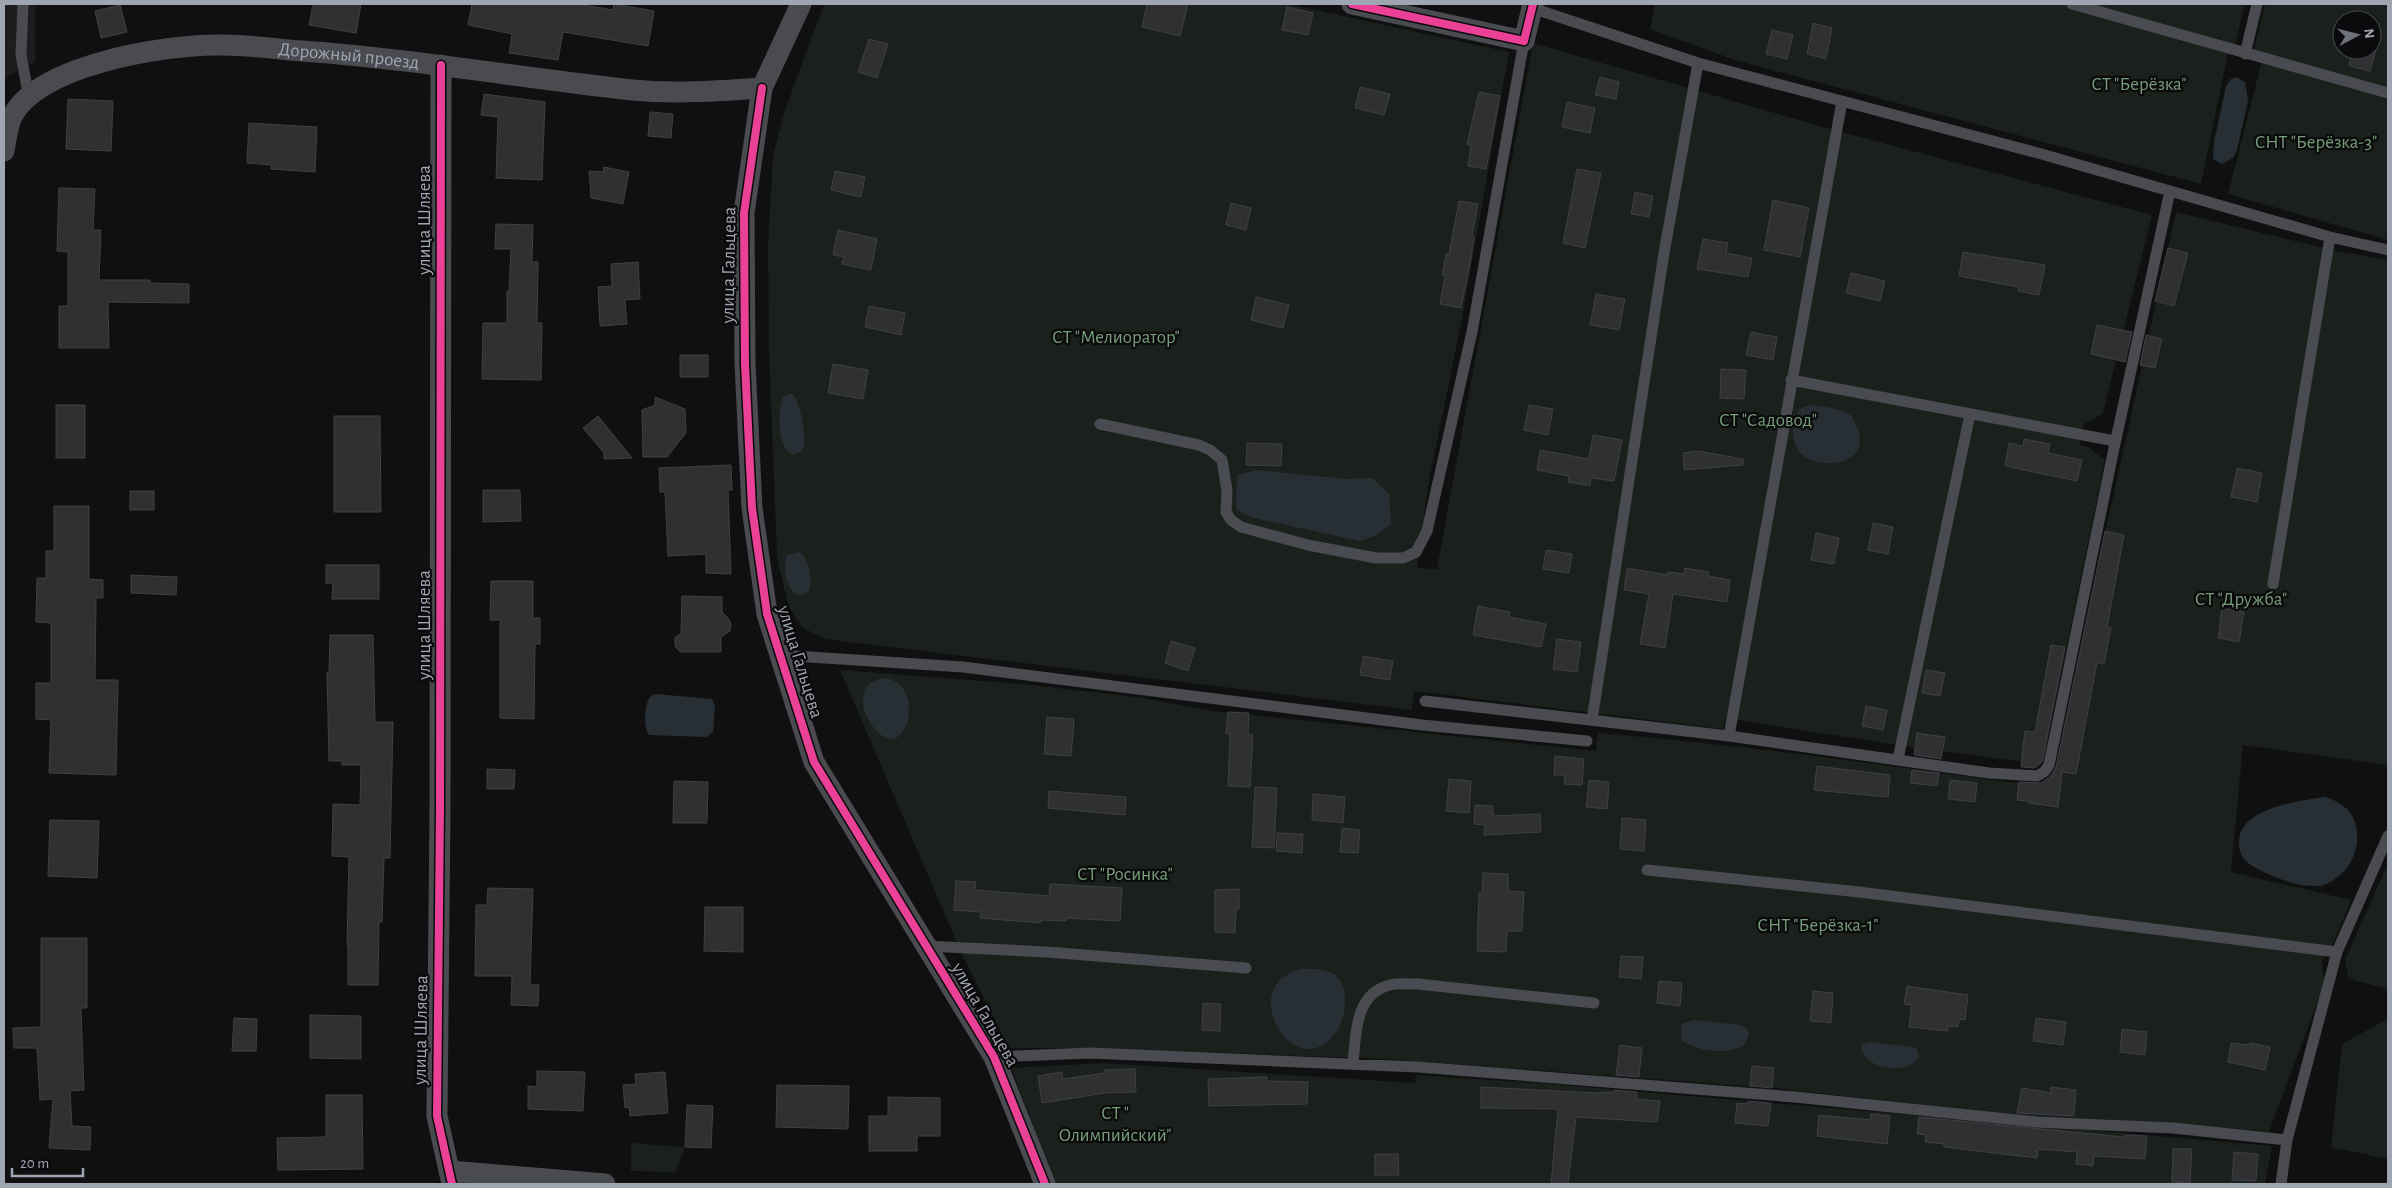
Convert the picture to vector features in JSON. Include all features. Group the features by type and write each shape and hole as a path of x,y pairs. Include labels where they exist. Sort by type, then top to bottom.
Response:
{"street":[{"path":"762,88 802,4"},
{"path":"1352,4 1524,41 1533,6"},
{"name":"Дорожный проезд","path":"8,121 28,98 57,77 95,64 148,52 217,44 345,54 634,90 712,92 762,88"},
{"name":"улица Шляева","path":"441,65 440,808 437,1116 451,1178"},
{"name":"улица Гальцева","path":"762,88 744,213 745,364 752,508 767,614 814,762 994,1057 1045,1184"},
{"path":"4,151 8,121"},
{"path":"451,1178 605,1184"}],"lane":[{"path":"23,4 21,55 28,98"},
{"path":"2072,4 2388,93"},
{"path":"2245,54 2257,4"},
{"path":"1533,6 1698,63 1842,101 2330,237 2388,250"},
{"path":"1100,424 1199,445 1210,450 1222,460 1227,490 1226,512 1231,520 1241,527 1308,545 1376,558 1402,558 1416,552 1427,531 1472,332 1524,41"},
{"path":"1592,720 1664,253 1698,63"},
{"path":"1729,736 1842,101"},
{"path":"1425,701 1729,736 1989,773 2037,776 2044,772 2049,765 2115,441 2170,192"},
{"path":"2273,584 2330,237"},
{"path":"1791,380 2115,441"},
{"path":"1898,759 1970,414"},
{"path":"779,654 963,667 1422,725 1587,742"},
{"path":"2281,1184 2287,1140 2337,952 2388,836"},
{"path":"1647,870 1859,892 2337,952"},
{"path":"926,946 1038,951 1246,968"},
{"path":"1353,1064 1357,1022 1366,1000 1390,985 1418,984 1594,1003"},
{"path":"994,1057 1091,1053 1418,1067 1794,1097 2036,1122 2173,1128 2287,1140"}],"shaded area":[{"path":"4,4 35,4 35,62 9,75 4,80"},
{"path":"2236,77 2245,82 2248,101 2237,150 2233,158 2222,164 2213,159 2214,142 2226,86 2231,79"},
{"path":"793,394 799,405 804,431 802,451 793,455 788,451 781,438 779,420 783,397"},
{"path":"1813,405 1839,410 1852,416 1860,438 1858,448 1852,456 1843,461 1832,463 1809,459 1799,452 1793,436 1795,418 1801,408"},
{"path":"1256,470 1347,479 1372,478 1389,494 1391,524 1375,536 1360,541 1254,518 1236,510 1237,475"},
{"path":"800,552 808,565 811,582 808,592 800,596 791,590 788,584 785,566 787,555"},
{"path":"885,678 896,682 903,689 908,699 908,720 905,729 899,736 892,739 884,737 870,722 863,700 865,690 872,682"},
{"path":"656,694 712,699 715,707 713,732 706,737 649,735 645,721 646,709 651,696"},
{"path":"2325,797 2338,802 2349,812 2357,830 2357,840 2352,860 2338,877 2320,886 2286,881 2252,866 2242,856 2239,844 2241,832 2248,822 2258,814 2285,804"},
{"path":"1302,969 1329,971 1338,977 1342,984 1345,999 1345,1008 1338,1029 1322,1045 1306,1049 1290,1042 1278,1029 1272,1012 1272,994 1282,979"},
{"path":"1693,1020 1741,1025 1747,1028 1749,1034 1745,1044 1739,1048 1722,1051 1705,1050 1682,1041 1682,1024"},
{"path":"1869,1042 1913,1047 1917,1049 1919,1057 1905,1067 1886,1068 1869,1060 1863,1053 1861,1045"}],"green space":[{"path":"824,4 1288,4 1509,52 1463,313 1428,486 1417,568 1437,569 1533,43 1823,127 2152,215 2103,413 2083,425 2080,445 2088,447 2105,460 2049,733 2046,760 2040,764 1909,747 1739,720 1726,716 1723,729 1414,691 1412,710 824,639 802,627 788,605 777,557 769,350 768,246 773,156 784,113"},
{"name":"СТ \"Берёзка\"","path":"1655,4 2245,4 2235,44 2230,43 2201,184 1735,60 1650,29"},
{"name":"СНТ \"Берёзка-3\"","path":"2265,4 2388,4 2388,240 2228,194 2264,53 2254,49"},
{"path":"2176,212 2337,251 2388,260 2388,765 2243,745 2231,872 2351,900 2334,941 2322,961 2324,984 2269,1132 2107,1119 2033,1117 1772,1088 1386,1059 1085,1048 1009,1048 961,952 840,670 1022,684 1136,697 1214,711 1596,751 1598,733 1656,738 2057,788 2097,569"},
{"path":"2388,863 2388,989 2349,979 2345,960"},
{"path":"2388,1019 2388,1159 2331,1147 2342,1044"},
{"name":"СТ \" Олимпийский\"","path":"1102,1063 1415,1083 1416,1075 1551,1084 2272,1146 2265,1184 1056,1184 1011,1068"},
{"path":"631,1143 685,1147 676,1172 631,1171"}],"building":[{"path":"313,4 361,4 356,33 309,25"},
{"path":"472,4 578,4 613,10 614,4 654,11 648,46 563,32 558,60 509,53 512,34 468,25"},
{"path":"1147,4 1188,4 1180,36 1142,27"},
{"path":"120,5 127,32 101,38 95,11"},
{"path":"1287,7 1313,13 1308,35 1282,30"},
{"path":"1813,23 1832,28 1826,59 1807,54"},
{"path":"1772,30 1793,35 1787,59 1766,54"},
{"path":"869,39 888,44 877,78 858,72"},
{"path":"2350,60 2373,60 2370,71 2349,66"},
{"path":"1600,77 1619,82 1616,99 1595,95"},
{"path":"1360,87 1390,94 1384,115 1355,108"},
{"path":"1479,92 1500,96 1486,169 1468,166 1471,145 1467,144"},
{"path":"484,94 545,102 542,180 496,178 498,117 481,115"},
{"path":"68,99 113,101 111,151 66,149"},
{"path":"1567,102 1595,108 1590,133 1562,127"},
{"path":"650,112 673,114 671,138 648,136"},
{"path":"249,123 317,127 315,172 271,169 271,165 247,163"},
{"path":"604,167 629,172 623,204 591,198 589,171 603,172"},
{"path":"1577,169 1601,173 1585,248 1563,243"},
{"path":"835,171 865,177 861,197 831,190"},
{"path":"59,188 95,189 93,230 101,230 99,280 150,280 150,283 189,284 189,303 108,302 109,348 59,348 59,306 68,306 68,252 57,251"},
{"path":"1635,192 1653,196 1649,217 1631,214"},
{"path":"1773,200 1809,208 1800,257 1764,250"},
{"path":"1459,201 1478,204 1472,237 1474,237 1471,258 1461,308 1440,304 1445,276 1442,275 1446,254 1449,254"},
{"path":"1231,203 1251,208 1246,230 1226,225"},
{"path":"496,224 533,225 532,262 538,262 537,323 542,323 541,380 482,379 483,323 507,323 507,291 509,291 511,249 495,249"},
{"path":"838,230 877,239 871,270 842,264 844,257 833,255"},
{"path":"1703,239 1728,243 1726,253 1752,258 1748,277 1697,269"},
{"path":"2168,248 2188,253 2174,306 2155,301"},
{"path":"1963,252 2045,265 2039,295 2018,291 2018,287 1959,276"},
{"path":"638,262 640,299 625,300 627,324 600,326 598,287 612,286 611,264"},
{"path":"1851,273 1885,281 1880,301 1846,293"},
{"path":"1596,294 1625,299 1619,330 1590,325"},
{"path":"1256,297 1289,305 1283,328 1251,320"},
{"path":"869,306 905,313 901,335 865,327"},
{"path":"2097,325 2132,332 2125,362 2091,354"},
{"path":"1751,332 1777,337 1773,360 1746,355"},
{"path":"2146,335 2162,339 2155,368 2140,365"},
{"path":"680,355 708,355 708,377 680,377"},
{"path":"833,364 868,370 863,399 828,393"},
{"path":"1721,369 1746,370 1744,399 1720,398"},
{"path":"655,397 685,409 686,433 667,457 643,457 642,410 655,405"},
{"path":"56,405 85,405 85,458 56,458"},
{"path":"1529,405 1553,409 1548,435 1524,430"},
{"path":"334,416 380,416 381,512 334,512"},
{"path":"598,416 632,458 604,459 604,453 583,428"},
{"path":"1593,435 1622,440 1614,481 1591,478 1590,486 1568,482 1569,476 1537,470 1540,450 1589,459"},
{"path":"2024,439 2050,444 2048,453 2082,460 2077,481 2005,466 2009,443 2023,446"},
{"path":"1247,443 1282,444 1281,466 1246,465"},
{"path":"1698,451 1743,459 1743,465 1684,470 1683,453"},
{"path":"731,465 732,490 728,490 731,574 706,573 706,554 668,556 665,492 660,492 659,468"},
{"path":"2237,468 2262,473 2257,502 2231,497"},
{"path":"483,490 520,490 521,521 483,522"},
{"path":"130,491 154,491 154,510 130,510"},
{"path":"54,506 89,506 89,579 103,580 103,598 96,598 95,680 118,680 116,775 49,773 51,720 36,719 36,683 51,683 51,623 36,622 37,578 46,578 46,551 54,551"},
{"path":"1873,523 1893,527 1888,554 1868,550"},
{"path":"2105,531 2124,535 2107,627 2111,628 2104,664 2097,662 2076,774 2062,772 2058,807 2017,800 2019,782 2041,783 2050,777 2056,767"},
{"path":"1816,533 1839,538 1834,564 1811,560"},
{"path":"1546,550 1572,554 1569,573 1543,569"},
{"path":"326,565 379,565 379,599 332,599 333,583 326,583"},
{"path":"1627,568 1668,575 1668,572 1684,574 1685,568 1709,572 1708,576 1730,580 1727,602 1673,594 1665,648 1640,644 1649,594 1624,590"},
{"path":"131,575 177,577 176,595 131,593"},
{"path":"491,581 533,581 533,618 540,618 540,644 535,644 534,719 500,718 500,620 490,620"},
{"path":"682,596 722,597 722,612 729,619 731,625 730,631 721,637 721,652 680,652 675,646 675,638 681,633"},
{"path":"1478,606 1510,612 1509,617 1546,624 1541,647 1473,635"},
{"path":"2222,608 2244,612 2239,642 2218,638"},
{"path":"330,635 373,635 375,722 393,722 390,858 384,858 382,922 379,922 378,985 348,985 349,857 332,856 333,804 360,805 361,765 342,765 342,761 329,761 327,672 329,672"},
{"path":"1557,639 1581,642 1577,672 1553,669"},
{"path":"1171,641 1195,648 1188,671 1165,663"},
{"path":"2051,645 2065,647 2042,762 2035,768 2021,767 2025,731 2035,732"},
{"path":"1363,656 1393,661 1390,680 1360,675"},
{"path":"1926,670 1945,673 1940,696 1922,693"},
{"path":"1866,706 1887,710 1883,730 1862,726"},
{"path":"1228,712 1249,713 1248,734 1253,735 1250,787 1228,786 1230,734 1226,734"},
{"path":"1047,717 1074,719 1071,756 1044,754"},
{"path":"1917,733 1945,737 1941,759 1914,755"},
{"path":"1555,756 1584,759 1582,785 1564,784 1565,775 1554,775"},
{"path":"1817,766 1890,775 1888,797 1814,790"},
{"path":"487,769 515,770 514,789 487,789"},
{"path":"1912,770 1939,773 1937,786 1910,783"},
{"path":"1449,779 1471,781 1469,813 1446,811"},
{"path":"1589,780 1609,782 1607,809 1586,807"},
{"path":"1950,780 1977,783 1975,802 1948,799"},
{"path":"674,781 708,782 707,823 673,823"},
{"path":"1255,787 1277,788 1274,848 1252,847"},
{"path":"1049,791 1126,797 1125,815 1048,808"},
{"path":"1313,794 1345,797 1343,823 1312,820"},
{"path":"1475,805 1493,806 1493,816 1540,814 1541,832 1484,835 1485,825 1474,824"},
{"path":"1622,818 1646,820 1644,851 1620,849"},
{"path":"50,820 99,821 97,878 48,876"},
{"path":"1342,828 1360,830 1358,853 1340,852"},
{"path":"1277,833 1303,834 1302,853 1276,851"},
{"path":"1483,873 1508,874 1508,891 1524,892 1522,931 1507,931 1506,952 1477,951 1479,893 1482,894"},
{"path":"956,881 976,882 975,890 1049,896 1050,884 1122,888 1120,921 1066,918 1066,921 1041,920 1040,923 980,918 981,912 954,910"},
{"path":"488,888 533,889 530,985 539,985 538,1006 511,1005 512,976 475,976 476,905 487,905"},
{"path":"1239,889 1239,909 1236,909 1235,933 1215,932 1215,890"},
{"path":"705,907 743,907 743,952 704,951"},
{"path":"41,938 87,938 87,1008 81,1008 84,1090 70,1091 72,1126 91,1127 90,1150 49,1148 53,1099 40,1100 37,1048 14,1048 13,1028 41,1027"},
{"path":"1621,956 1643,957 1641,979 1619,977"},
{"path":"1659,981 1682,983 1680,1006 1657,1003"},
{"path":"1907,986 1968,995 1965,1020 1959,1019 1958,1027 1948,1026 1948,1031 1909,1027 1912,1005 1904,1004"},
{"path":"1813,991 1833,993 1831,1023 1810,1021"},
{"path":"1203,1003 1221,1004 1220,1031 1202,1030"},
{"path":"310,1015 361,1016 361,1059 310,1058"},
{"path":"234,1018 257,1019 256,1051 232,1051"},
{"path":"2036,1018 2066,1022 2063,1045 2033,1041"},
{"path":"2122,1029 2147,1032 2145,1055 2120,1052"},
{"path":"2231,1043 2249,1045 2250,1043 2270,1047 2265,1070 2228,1062"},
{"path":"1620,1045 1642,1048 1639,1077 1616,1075"},
{"path":"1752,1066 1774,1068 1772,1088 1750,1086"},
{"path":"1135,1069 1136,1092 1105,1093 1042,1103 1038,1076 1062,1072 1063,1079 1105,1073 1105,1070"},
{"path":"537,1071 585,1072 583,1111 528,1109 528,1086 537,1087"},
{"path":"665,1072 668,1113 630,1116 629,1107 625,1108 623,1085 636,1084 635,1074"},
{"path":"1267,1077 1266,1081 1308,1082 1307,1104 1209,1106 1208,1079"},
{"path":"777,1085 849,1086 848,1129 776,1127"},
{"path":"1481,1087 1597,1093 1614,1092 1614,1090 1637,1092 1636,1099 1660,1101 1657,1122 1576,1117 1568,1184 1551,1184 1558,1109 1481,1108"},
{"path":"2051,1087 2076,1090 2074,1116 2017,1113 2022,1088 2051,1093"},
{"path":"326,1095 362,1095 363,1169 278,1170 277,1138 326,1137"},
{"path":"888,1097 940,1098 940,1136 917,1136 917,1151 869,1151 869,1116 888,1116"},
{"path":"1748,1101 1771,1103 1768,1126 1735,1123 1737,1103 1748,1104"},
{"path":"687,1105 713,1106 711,1148 685,1147"},
{"path":"1871,1114 1890,1116 1887,1144 1817,1136 1819,1115 1870,1120"},
{"path":"1919,1117 2124,1137 2124,1135 2147,1136 2145,1159 2094,1156 2093,1166 2076,1164 2077,1152 2038,1149 2037,1158 1944,1147 1944,1144 1925,1142 1926,1135 1917,1134"},
{"path":"2173,1149 2192,1149 2190,1183 2172,1182"},
{"path":"2234,1152 2258,1154 2256,1181 2232,1180"},
{"path":"1375,1154 1398,1154 1399,1175 1375,1175"}],"cycle path":[{"path":"1352,4 1524,41 1533,4"},
{"path":"441,65 440,808 437,1116 452,1184"},
{"path":"762,88 744,213 745,364 752,508 767,614 814,762 994,1057 1045,1184"}],"park label":[{"name":"СТ \"Мелиоратор\"","path":"1116,337"},
{"name":"СТ \"Садовод\"","path":"1768,420"},
{"name":"СТ \"Дружба\"","path":"2241,599"},
{"name":"СТ \"Росинка\"","path":"1125,874"},
{"name":"СНТ \"Берёзка-1\"","path":"1818,925"}]}
